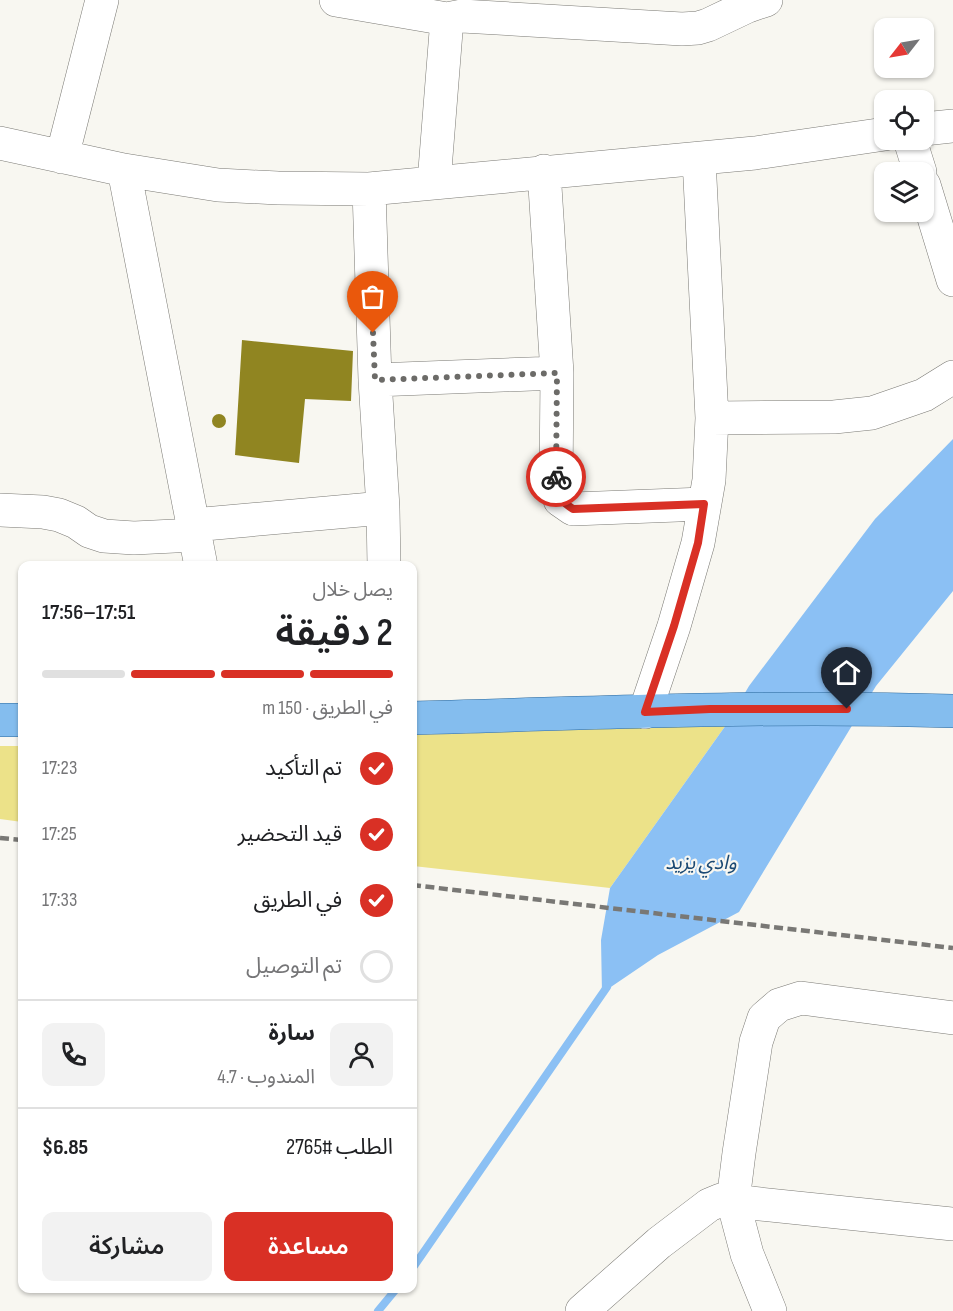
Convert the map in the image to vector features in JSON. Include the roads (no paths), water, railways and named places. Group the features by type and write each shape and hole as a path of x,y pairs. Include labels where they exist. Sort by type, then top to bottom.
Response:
{"main road":[{"path":"417,718 710,709 953,711"},
{"path":"0,720 18,720"}],"street":[{"path":"62,157 102,0"},
{"path":"336,0 682,29 708,25 766,0"},
{"path":"434,182 458,12"},
{"path":"934,128 953,126"},
{"path":"0,144 124,170 218,184 278,188 369,189 544,171 699,159 874,136"},
{"path":"645,712 674,626 698,543 709,480 712,418 699,159"},
{"path":"124,170 196,542"},
{"path":"544,171 557,373 556,487 560,500 573,509 704,504"},
{"path":"369,189 384,561"},
{"path":"934,218 953,280"},
{"path":"375,380 557,373"},
{"path":"712,418 834,417 872,413 924,395 953,377"},
{"path":"0,510 59,515 76,522 89,531 104,536 196,542 383,508"},
{"path":"770,1311 747,1254 733,1201 756,1042 764,1018 778,1005 801,998 953,1018"},
{"path":"582,1311 659,1243 709,1205 721,1200 953,1224"}],"water":[{"name":"وادي يزيد","path":"953,439 953,591 876,686 739,912 658,955 602,993 601,940 610,888 726,725 749,686 875,519"}],"waterway":[{"name":"وادي يزيد","path":"417,1262 607,987"},
{"name":"وادي يزيد","path":"378,1311 393,1293"}],"railway":[{"path":"0,838 18,840"},
{"path":"417,886 953,948"}]}
